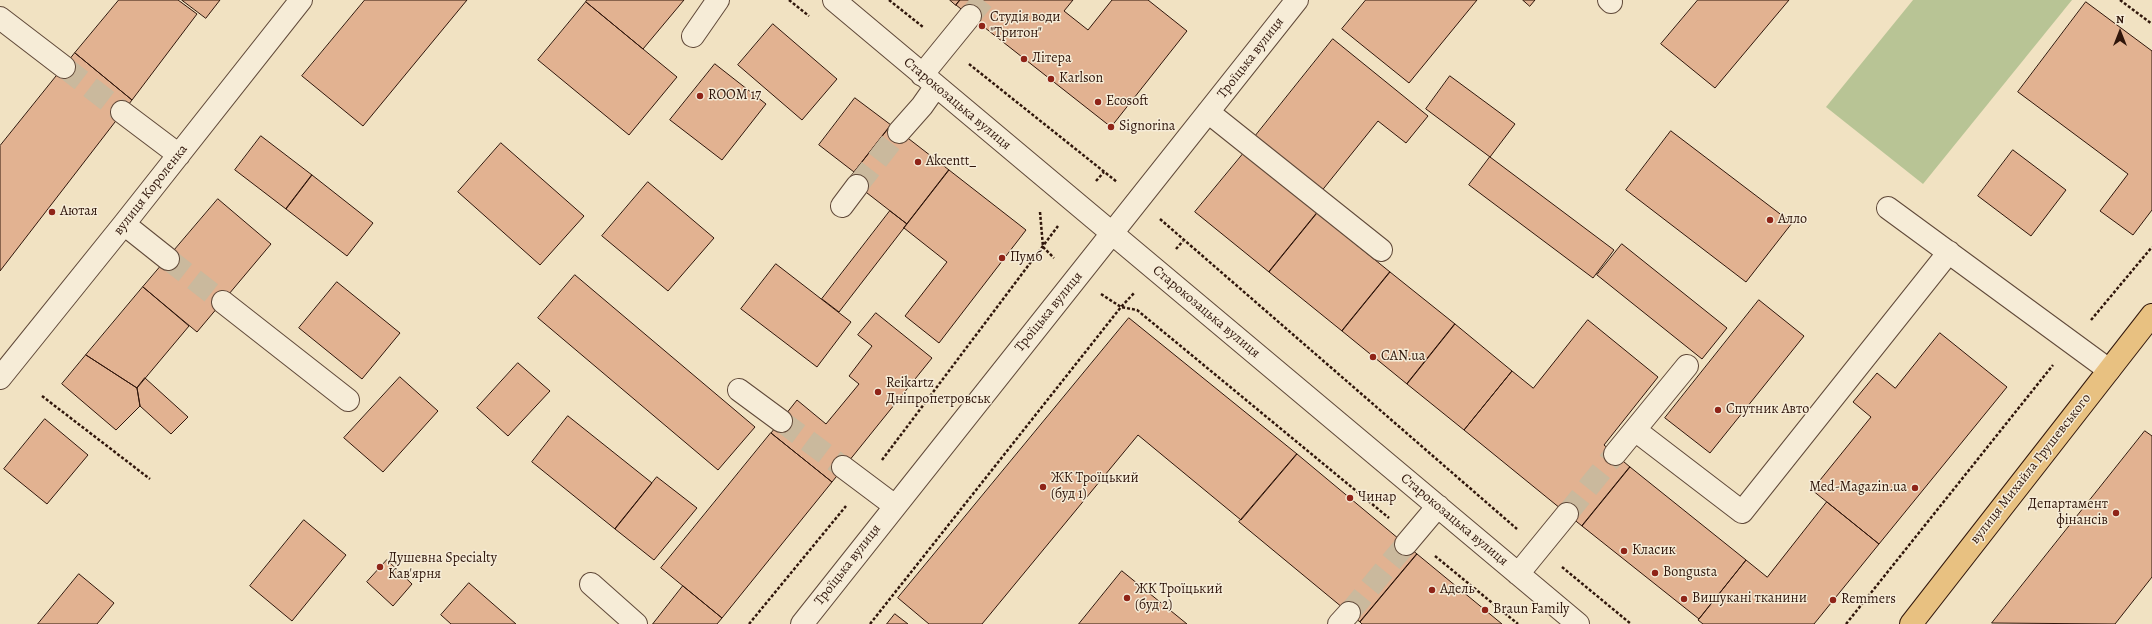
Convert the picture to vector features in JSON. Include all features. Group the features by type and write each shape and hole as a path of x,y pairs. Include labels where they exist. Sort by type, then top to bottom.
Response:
{"main road":[{"name":"вулиця Михайла Грушевського","path":"1917,622 2152,315"}],"street":[{"name":"вулиця Короленка","path":"0,378 301,0"},
{"path":"693,36 718,0"},
{"name":"Старокозацька вулиця","path":"834,0 1578,624"},
{"name":"Троїцька вулиця","path":"802,624 1297,0"},
{"path":"899,132 922,106 929,80 946,46 970,16"},
{"path":"0,18 64,67"},
{"path":"122,112 179,155"},
{"path":"1208,112 1381,250"},
{"path":"842,206 857,186"},
{"path":"1888,208 2109,370"},
{"path":"124,224 168,259"},
{"path":"1636,430 1742,512 1949,252"},
{"path":"223,302 348,400"},
{"path":"1615,454 1687,366"},
{"path":"739,390 780,421"},
{"path":"843,467 895,506"},
{"path":"1409,541 1438,506"},
{"path":"1518,574 1568,514"},
{"path":"591,584 636,624"}],"path":[{"path":"889,0 1104,172"},
{"path":"2120,0 2152,24"},
{"path":"1183,241 1539,548 1631,624"},
{"path":"748,624 864,483 1043,247"},
{"path":"1846,624 2071,342 2152,247"},
{"path":"870,624 1121,307 1137,310 1409,541 1518,624"},
{"path":"42,396 150,479"}],"green space":[{"path":"1913,0 2072,0 1923,184 1826,107"}],"building":[{"path":"119,0 178,0 197,14 132,100 75,53"},
{"path":"182,0 220,0 206,18"},
{"path":"365,0 467,0 363,126 302,76"},
{"path":"587,0 684,0 643,49 586,2"},
{"path":"950,0 960,0 956,5"},
{"path":"960,0 1073,0 1064,11 1088,30 1112,0 1148,0 1187,31 1111,127 956,5"},
{"path":"1366,0 1477,0 1409,83 1342,29"},
{"path":"1523,0 1535,0 1530,6"},
{"path":"1698,0 1789,0 1715,88 1661,44"},
{"path":"586,2 677,77 629,135 538,60"},
{"path":"2086,2 2152,51 2152,210 2133,235 2100,211 2128,174 2018,92"},
{"path":"773,24 837,79 802,120 738,65"},
{"path":"1333,39 1428,116 1406,143 1378,121 1320,193 1253,139"},
{"path":"75,53 132,100 0,271 0,146"},
{"path":"715,64 766,104 722,160 670,120"},
{"path":"1450,76 1515,124 1490,157 1426,109"},
{"path":"855,98 891,125 854,172 819,145"},
{"path":"891,125 949,170 907,224 849,179"},
{"path":"1671,131 1792,223 1746,282 1626,190"},
{"path":"261,136 312,175 286,209 235,170"},
{"path":"501,143 584,216 540,265 458,192"},
{"path":"2013,150 2066,190 2031,236 1978,196"},
{"path":"1243,154 1317,213 1269,272 1195,212"},
{"path":"1490,157 1614,250 1593,278 1469,185"},
{"path":"949,170 1026,230 939,343 905,316 947,262 904,228"},
{"path":"312,175 373,223 347,256 286,209"},
{"path":"648,182 714,238 668,291 602,236"},
{"path":"218,199 271,244 197,332 143,287"},
{"path":"890,211 907,224 839,312 822,299"},
{"path":"1317,213 1390,272 1342,331 1269,272"},
{"path":"1622,244 1727,328 1702,359 1597,275"},
{"path":"776,264 851,322 817,367 741,309"},
{"path":"1390,272 1455,324 1407,384 1342,331"},
{"path":"575,275 755,427 718,470 538,318"},
{"path":"337,282 400,333 362,379 299,328"},
{"path":"143,287 189,326 137,388 86,355"},
{"path":"1759,300 1804,336 1710,453 1665,418"},
{"name":"Reikartz Дніпропетровськ","path":"876,313 932,358 832,482 771,433 797,400 826,424 859,384 849,376 872,346 858,335"},
{"name":"ЖК Троїцький (буд 1)","path":"1129,318 1297,454 1241,520 1138,435 982,624 929,624 898,598"},
{"path":"1588,320 1658,377 1604,445 1630,467 1582,526 1464,430 1512,371 1533,388"},
{"path":"1455,324 1512,371 1464,430 1407,384"},
{"path":"1940,333 2007,387 1879,544 1812,490 1871,417 1853,402 1877,373 1895,388"},
{"path":"86,355 137,388 140,406 116,430 62,384"},
{"path":"518,363 550,391 508,436 477,408"},
{"path":"400,377 438,411 383,472 344,438"},
{"path":"145,378 188,417 171,434 140,406 137,388"},
{"path":"568,416 652,483 615,529 532,462"},
{"path":"45,419 88,455 47,504 4,469"},
{"name":"Департамент фінансів","path":"2145,431 2152,436 2152,577 2115,624 1992,623"},
{"path":"771,433 832,482 722,618 661,568"},
{"path":"1297,454 1417,554 1360,622 1239,522"},
{"path":"1630,467 1746,560 1699,619 1582,526"},
{"path":"657,477 697,508 654,560 615,529"},
{"path":"1827,502 1879,544 1814,624 1703,624 1698,620 1746,560 1767,577"},
{"path":"304,520 346,555 292,621 250,586"},
{"path":"1417,554 1502,624 1362,624 1360,622"},
{"path":"387,560 412,584 393,606 367,582"},
{"name":"ЖК Троїцький (буд 2)","path":"1122,571 1187,624 1079,624"},
{"path":"79,574 114,603 97,624 38,624"},
{"path":"469,583 516,624 451,624 441,615"},
{"path":"683,586 722,618 717,624 653,624"},
{"path":"895,614 908,624 887,624"}],"tunnel":[{"path":"970,16 983,0"},
{"path":"64,67 122,112"},
{"path":"857,186 899,132"},
{"path":"168,259 223,302"},
{"path":"781,421 843,467"},
{"path":"1567,514 1615,454"},
{"path":"1349,613 1406,544"}],"place":[{"name":"Студія води \"Тритон\"","path":"982,26"},
{"name":"Літера","path":"1024,59"},
{"name":"Karlson","path":"1051,79"},
{"name":"ROOM 17","path":"700,96"},
{"name":"Ecosoft","path":"1098,102"},
{"name":"Signorina","path":"1111,127"},
{"name":"Akcentt_","path":"918,162"},
{"name":"Аютая","path":"52,212"},
{"name":"Алло","path":"1770,220"},
{"name":"Пумб","path":"1002,258"},
{"name":"CAN.ua","path":"1373,357"},
{"name":"Reikartz Дніпропетровськ","path":"878,392"},
{"name":"Спутник Авто","path":"1718,410"},
{"name":"ЖК Троїцький (буд 1)","path":"1043,487"},
{"name":"Med-Magazin.ua","path":"1915,488"},
{"name":"Чинар","path":"1350,498"},
{"name":"Департамент фінансів","path":"2116,513"},
{"name":"Класик","path":"1624,551"},
{"name":"Душевна Specialty Кав'ярня","path":"380,567"},
{"name":"Bongusta","path":"1655,573"},
{"name":"Адель","path":"1432,590"},
{"name":"ЖК Троїцький (буд 2)","path":"1127,598"},
{"name":"Вишукані тканини","path":"1684,599"},
{"name":"Remmers","path":"1833,600"},
{"name":"Braun Family","path":"1485,610"}]}
